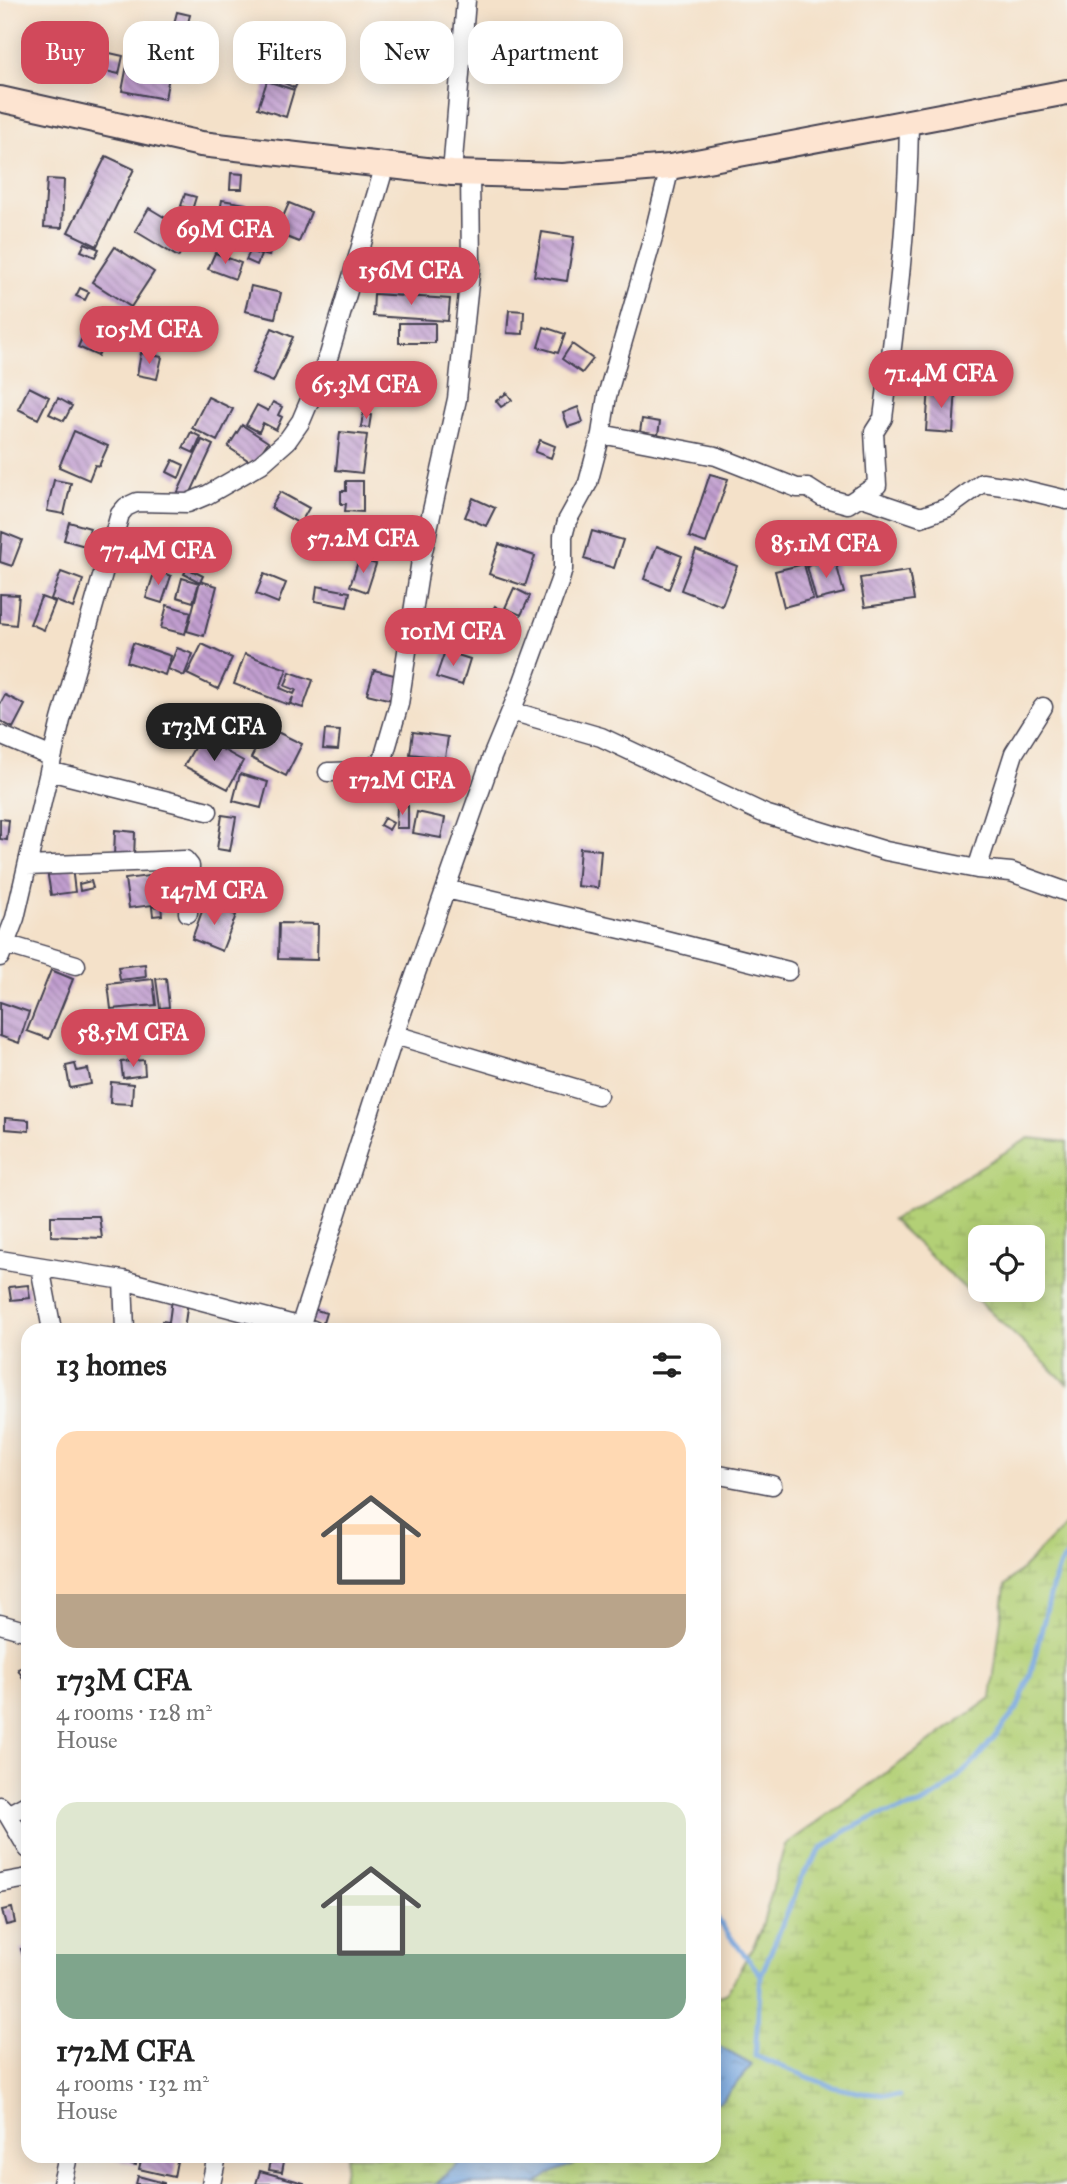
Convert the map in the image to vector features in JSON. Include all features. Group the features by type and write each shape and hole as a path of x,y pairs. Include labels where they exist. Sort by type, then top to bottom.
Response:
{"main road":[{"path":"0,99 201,144 461,173 563,176 670,167 1067,92"}],"street":[{"path":"328,772 369,769 377,766 383,759 399,704 421,560 457,399 471,264 461,173 466,0"},
{"path":"601,434 716,456 797,488 808,488 822,497 848,503 877,485 874,432 883,418 901,279 908,180 908,121"},
{"path":"76,965 2,950 15,918 61,720 120,514 126,507 137,502 188,503 261,464 287,440 301,421 329,355 385,165"},
{"path":"306,1323 394,1035 492,757 560,580 563,569 563,536 567,521 588,483 601,434 607,396 670,167"},
{"path":"859,496 920,517 949,507 982,483 1067,500"},
{"path":"977,869 1014,753 1043,707"},
{"path":"511,711 601,737 765,814 886,851 1011,873 1067,892"},
{"path":"0,735 51,764 208,811"},
{"path":"27,866 185,860 190,866 188,913"},
{"path":"446,888 788,971"},
{"path":"394,1035 598,1095"},
{"path":"0,1261 123,1280 285,1323"},
{"path":"40,1267 51,1323"},
{"path":"123,1280 125,1323"},
{"path":"721,1475 772,1485"},
{"path":"0,1624 21,1630"},
{"path":"21,1806 4,1810 21,1838"},
{"path":"0,1883 21,1879"},
{"path":"62,2184 66,2163"},
{"path":"211,2184 216,2163"}],"green space":[{"path":"1029,1138 1067,1142 1067,1384 980,1302 1045,1302 1045,1225 968,1225 968,1291 892,1220"},
{"path":"1067,1523 1067,2184 342,2184 346,2163 721,2163 721,1995 727,1993 760,1933 785,1845 991,1698 1005,1586"}],"water":[{"path":"721,2048 752,2065 721,2100"},
{"path":"459,2163 576,2163 549,2174 536,2184 436,2184"}],"building":[{"path":"177,12 190,15 188,21 175,21"},
{"path":"109,53 123,56 119,74 109,72"},
{"path":"123,84 168,84 165,99 122,91"},
{"path":"266,84 294,90 286,117 258,108"},
{"path":"106,156 134,169 97,246 68,232"},
{"path":"231,173 243,174 242,189 230,189"},
{"path":"47,179 64,180 62,228 44,227"},
{"path":"185,194 196,197 192,210 181,206"},
{"path":"222,200 246,204 243,221 219,217"},
{"path":"289,203 311,212 299,242 276,233"},
{"path":"149,208 192,234 178,257 135,231"},
{"path":"251,220 277,227 269,256 243,249"},
{"path":"542,232 574,237 567,281 534,276"},
{"path":"85,243 99,249 95,257 81,251"},
{"path":"115,247 154,272 131,307 92,282"},
{"path":"250,251 261,255 257,265 246,260"},
{"path":"215,253 241,263 235,279 208,269"},
{"path":"251,286 281,293 275,318 245,311"},
{"path":"80,288 89,292 85,300 76,296"},
{"path":"374,294 450,299 448,321 373,316"},
{"path":"509,310 524,311 523,334 507,333"},
{"path":"89,322 109,330 98,356 78,347"},
{"path":"399,323 435,323 435,343 399,343"},
{"path":"544,327 565,334 558,353 538,347"},
{"path":"272,328 293,337 273,382 252,373"},
{"path":"572,344 593,359 582,373 562,359"},
{"path":"141,353 162,357 157,379 137,375"},
{"path":"396,369 428,370 428,376 395,375"},
{"path":"929,386 956,388 953,433 926,431"},
{"path":"29,387 49,397 38,419 18,409"},
{"path":"507,393 512,400 501,407 496,401"},
{"path":"208,397 233,409 217,441 192,428"},
{"path":"58,398 72,406 64,421 49,414"},
{"path":"273,402 282,407 278,415 282,417 276,430 263,423 259,432 246,425 257,405 268,411"},
{"path":"578,407 583,422 568,427 563,413"},
{"path":"363,414 371,415 369,428 361,427"},
{"path":"642,419 660,422 658,435 640,432"},
{"path":"242,425 268,442 254,464 228,447"},
{"path":"74,431 108,446 89,480 59,467"},
{"path":"191,432 201,437 194,453 183,448"},
{"path":"340,432 367,435 362,473 336,470"},
{"path":"202,440 213,445 187,501 176,496"},
{"path":"540,440 555,446 551,458 535,452"},
{"path":"173,460 184,465 179,478 167,472"},
{"path":"710,474 728,479 706,543 689,537"},
{"path":"54,480 71,483 64,514 47,511"},
{"path":"346,481 363,481 363,512 345,511 346,504 341,504 341,491 346,491"},
{"path":"280,492 309,508 300,524 271,508"},
{"path":"473,498 495,508 486,526 465,517"},
{"path":"69,522 90,528 85,546 64,540"},
{"path":"592,531 623,540 614,568 584,559"},
{"path":"2,532 22,540 12,566 0,562"},
{"path":"499,544 535,556 525,586 489,574"},
{"path":"657,546 682,556 669,589 644,579"},
{"path":"696,550 737,566 722,606 681,590"},
{"path":"359,559 376,564 367,592 350,586"},
{"path":"835,559 844,593 816,600 807,566"},
{"path":"804,564 813,599 784,607 775,571"},
{"path":"187,568 203,576 200,582 184,574"},
{"path":"155,570 171,576 162,603 146,598"},
{"path":"909,571 914,600 865,607 860,578"},
{"path":"61,572 83,580 73,608 51,599"},
{"path":"264,574 286,583 278,603 256,594"},
{"path":"182,578 199,583 193,602 177,597"},
{"path":"200,581 217,586 204,636 187,631"},
{"path":"317,586 350,592 347,607 315,601"},
{"path":"514,588 530,596 521,615 505,608"},
{"path":"0,594 19,595 16,625 0,623"},
{"path":"41,597 55,602 44,630 30,624"},
{"path":"167,605 191,612 185,634 161,628"},
{"path":"495,606 519,620 501,652 477,638"},
{"path":"133,643 171,656 165,675 127,662"},
{"path":"202,644 232,658 218,689 187,674"},
{"path":"177,648 193,654 184,676 168,669"},
{"path":"445,651 470,659 462,685 436,677"},
{"path":"245,654 287,669 280,688 294,694 296,690 285,686 290,672 313,680 303,708 291,704 293,697 289,705 234,684"},
{"path":"374,670 402,677 396,701 367,694"},
{"path":"5,695 25,705 13,728 0,721 0,704"},
{"path":"267,727 302,744 286,776 251,758"},
{"path":"325,730 340,731 338,750 323,749"},
{"path":"413,732 448,737 445,758 410,754"},
{"path":"200,737 243,761 228,789 184,766"},
{"path":"441,762 454,766 448,783 435,779"},
{"path":"240,774 268,782 261,808 233,801"},
{"path":"397,806 408,806 408,828 396,828"},
{"path":"417,812 445,818 441,838 413,833"},
{"path":"222,815 236,817 230,851 217,849"},
{"path":"384,818 393,823 389,830 380,825"},
{"path":"0,819 9,820 7,840 0,839"},
{"path":"115,830 135,832 134,857 114,856"},
{"path":"580,848 601,850 598,888 577,886"},
{"path":"72,867 75,892 51,895 47,870"},
{"path":"156,875 161,904 129,908 125,879"},
{"path":"91,881 93,888 80,891 79,884"},
{"path":"205,903 236,915 222,951 192,939"},
{"path":"161,906 162,915 153,916 152,907"},
{"path":"279,923 318,924 317,960 278,959"},
{"path":"145,964 146,977 120,980 118,967"},
{"path":"51,970 73,979 49,1039 27,1031"},
{"path":"166,978 169,1007 160,1008 156,979"},
{"path":"153,979 156,1005 111,1009 108,984"},
{"path":"0,1002 29,1012 19,1043 0,1036"},
{"path":"163,1017 167,1044 152,1046 148,1020"},
{"path":"144,1060 145,1075 123,1078 121,1062"},
{"path":"75,1064 77,1071 88,1069 91,1084 70,1088 66,1066"},
{"path":"111,1082 133,1084 132,1104 110,1103"},
{"path":"5,1118 29,1120 29,1131 5,1129"},
{"path":"51,1216 99,1216 102,1238 51,1236"},
{"path":"28,1285 30,1298 11,1300 9,1287"},
{"path":"172,1299 188,1301 185,1323 162,1323 169,1322"},
{"path":"310,1308 326,1313 323,1323 306,1321"},
{"path":"12,1908 15,1923 6,1925 2,1910"},
{"path":"140,2163 177,2163 174,2177 139,2169"},
{"path":"270,2163 284,2163 282,2172 269,2170"},
{"path":"260,2171 304,2183 304,2184 256,2184"},
{"path":"138,2176 164,2183 164,2184 136,2184"}],"waterway":[{"path":"755,2056 761,1975 803,1875 822,1848 847,1830 879,1815 920,1805 942,1792 975,1761 1017,1709 1030,1676 1052,1588 1060,1565 1067,1556"},
{"path":"721,1924 761,1975"},
{"path":"755,2056 833,2087 899,2096"}]}
